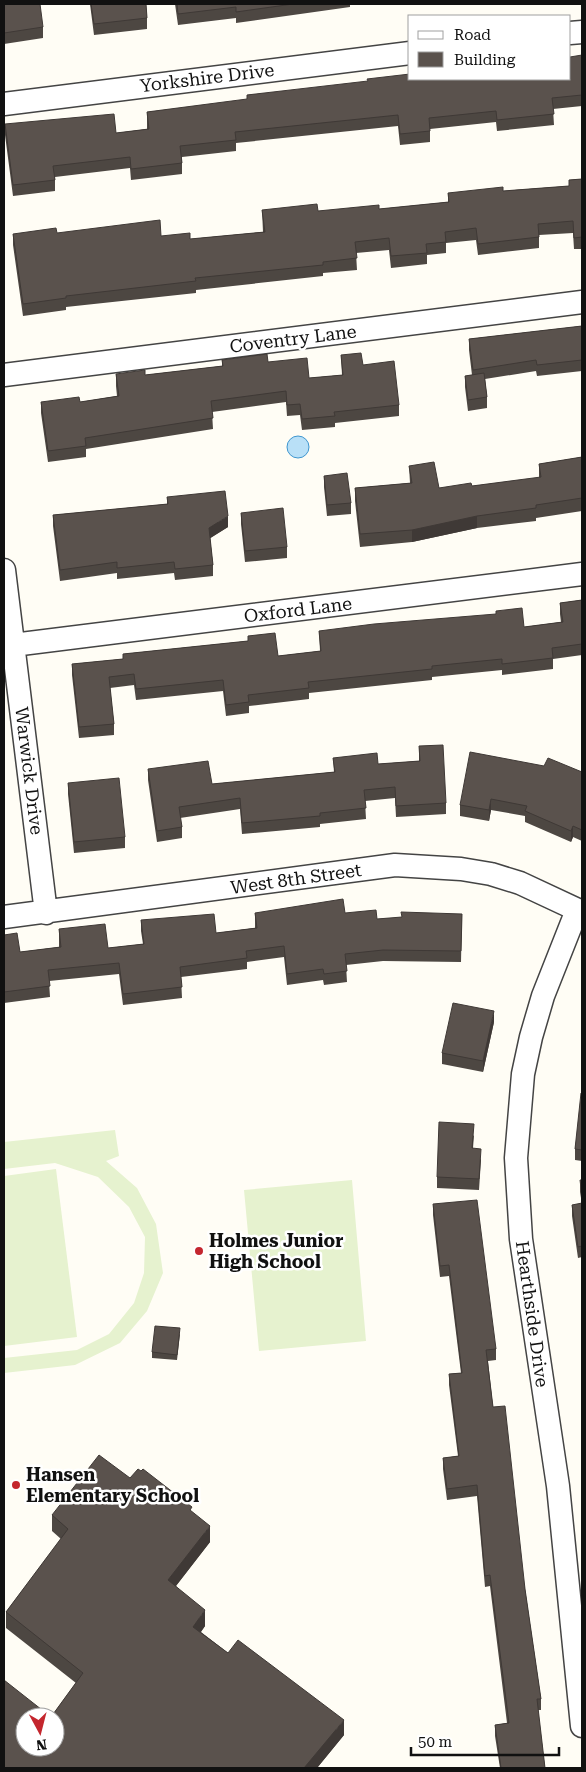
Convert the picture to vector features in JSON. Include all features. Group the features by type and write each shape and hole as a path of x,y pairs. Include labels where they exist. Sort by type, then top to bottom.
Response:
{"street":[{"name":"Yorkshire Drive","path":"4,104 408,53"},
{"name":"Coventry Lane","path":"4,375 582,302"},
{"name":"Warwick Drive","path":"4,570 46,913"},
{"name":"Oxford Lane","path":"13,645 582,574"},
{"name":"West 8th Street","path":"4,917 46,913 395,865 461,869 491,874 520,883 580,911"},
{"name":"Hearthside Drive","path":"580,911 543,996 531,1037 523,1074 516,1158 521,1239 558,1486 582,1726"}],"green space":[{"path":"115,1130 119,1156 106,1161 137,1188 156,1224 163,1273 147,1311 120,1343 75,1365 4,1373 4,1358 77,1350 109,1334 134,1303 144,1273 145,1237 129,1207 98,1177 55,1163 4,1169 4,1142"},
{"path":"56,1169 77,1337 4,1346 4,1176"},
{"path":"352,1180 366,1341 259,1351 244,1190"}],"water":[{"path":"294,436 302,436 309,443 309,451 302,458 294,458 287,451 287,443"}],"building":[{"path":"4,4 40,4 43,27 4,33"},
{"path":"91,4 146,4 147,18 94,24"},
{"path":"177,4 293,4 236,12 236,7 178,14"},
{"path":"582,55 582,95 552,98 554,114 497,120 496,111 429,118 430,131 400,134 398,115 235,132 236,140 180,146 182,163 131,169 130,157 53,166 55,180 13,185 5,124 114,114 116,133 149,129 147,112 247,99 247,95 368,81 367,79 408,74 408,80 571,80 571,57"},
{"path":"582,179 582,237 574,238 573,221 538,224 539,237 478,244 476,228 445,232 446,242 426,244 427,253 391,256 389,238 355,242 357,258 323,262 323,265 195,278 196,281 66,296 66,298 23,304 13,234 56,228 57,233 160,220 161,236 190,233 190,239 265,232 262,210 317,204 318,211 379,205 379,209 449,202 448,193 503,187 503,191 569,186 569,180"},
{"path":"582,326 582,360 537,365 536,360 473,370 469,339"},
{"path":"361,353 363,365 394,361 399,405 334,412 335,416 302,419 300,404 287,405 286,391 211,401 213,418 85,438 86,446 48,451 41,402 79,397 80,402 119,396 116,374 145,370 145,375 223,366 222,360 267,354 268,362 307,358 309,378 343,375 341,355"},
{"path":"484,373 487,397 468,400 465,376"},
{"path":"582,457 582,498 536,505 536,508 477,516 412,530 360,534 355,488 412,483 409,466 434,462 439,488 471,483 472,486 541,477 539,464"},
{"path":"347,473 351,503 327,505 324,476"},
{"path":"225,491 228,516 209,528 213,565 175,569 174,562 117,568 117,562 60,570 53,515 168,504 167,497"},
{"path":"283,508 287,547 245,551 241,513"},
{"path":"582,600 582,644 552,648 553,658 502,664 502,659 432,666 432,669 308,682 309,688 248,695 249,702 226,705 223,680 136,689 134,674 109,677 114,724 79,727 72,664 123,659 123,654 248,641 248,636 275,633 278,656 321,651 319,631 374,624 496,614 496,611 522,608 524,627 563,622 560,603"},
{"path":"443,745 446,803 396,806 395,787 364,790 366,808 320,813 320,816 242,823 240,798 179,807 182,827 157,831 148,769 208,761 212,784 335,772 333,758 377,753 378,764 420,761 419,746"},
{"path":"470,752 544,766 548,758 582,772 582,830 573,826 571,831 525,811 527,806 491,799 489,810 460,805"},
{"path":"119,778 125,837 74,842 68,783"},
{"path":"343,899 345,913 376,910 377,919 402,917 401,912 462,914 461,951 383,950 345,954 347,971 324,974 323,969 287,974 284,946 246,951 247,958 180,967 182,987 123,994 119,963 48,970 50,986 4,992 4,935 17,933 20,952 61,947 59,929 105,924 108,948 144,944 141,920 214,914 216,933 257,928 255,913"},
{"path":"453,1003 494,1011 483,1061 442,1053"},
{"path":"582,1094 582,1150 575,1149"},
{"path":"439,1122 474,1124 472,1148 481,1149 479,1179 437,1177"},
{"path":"580,1180 582,1180 582,1196"},
{"path":"477,1200 496,1349 486,1350 493,1407 505,1406 525,1589 541,1699 537,1699 545,1768 501,1768 495,1725 509,1723 490,1575 485,1576 477,1485 447,1489 443,1458 459,1456 449,1374 462,1373 449,1265 440,1266 433,1204"},
{"path":"582,1203 582,1246 578,1247 572,1205"},
{"path":"155,1326 180,1328 177,1355 152,1352"},
{"path":"99,1455 130,1478 138,1469 141,1471 143,1469 192,1507 190,1510 210,1526 168,1580 205,1610 193,1627 228,1653 238,1640 344,1720 304,1768 4,1768 4,1680 38,1707 15,1707 15,1757 65,1757 65,1707 58,1707 83,1673 6,1612 68,1529 52,1515"}],"place":[{"name":"Holmes Junior High School","path":"199,1251"},
{"name":"Hansen Elementary School","path":"16,1485"}]}
